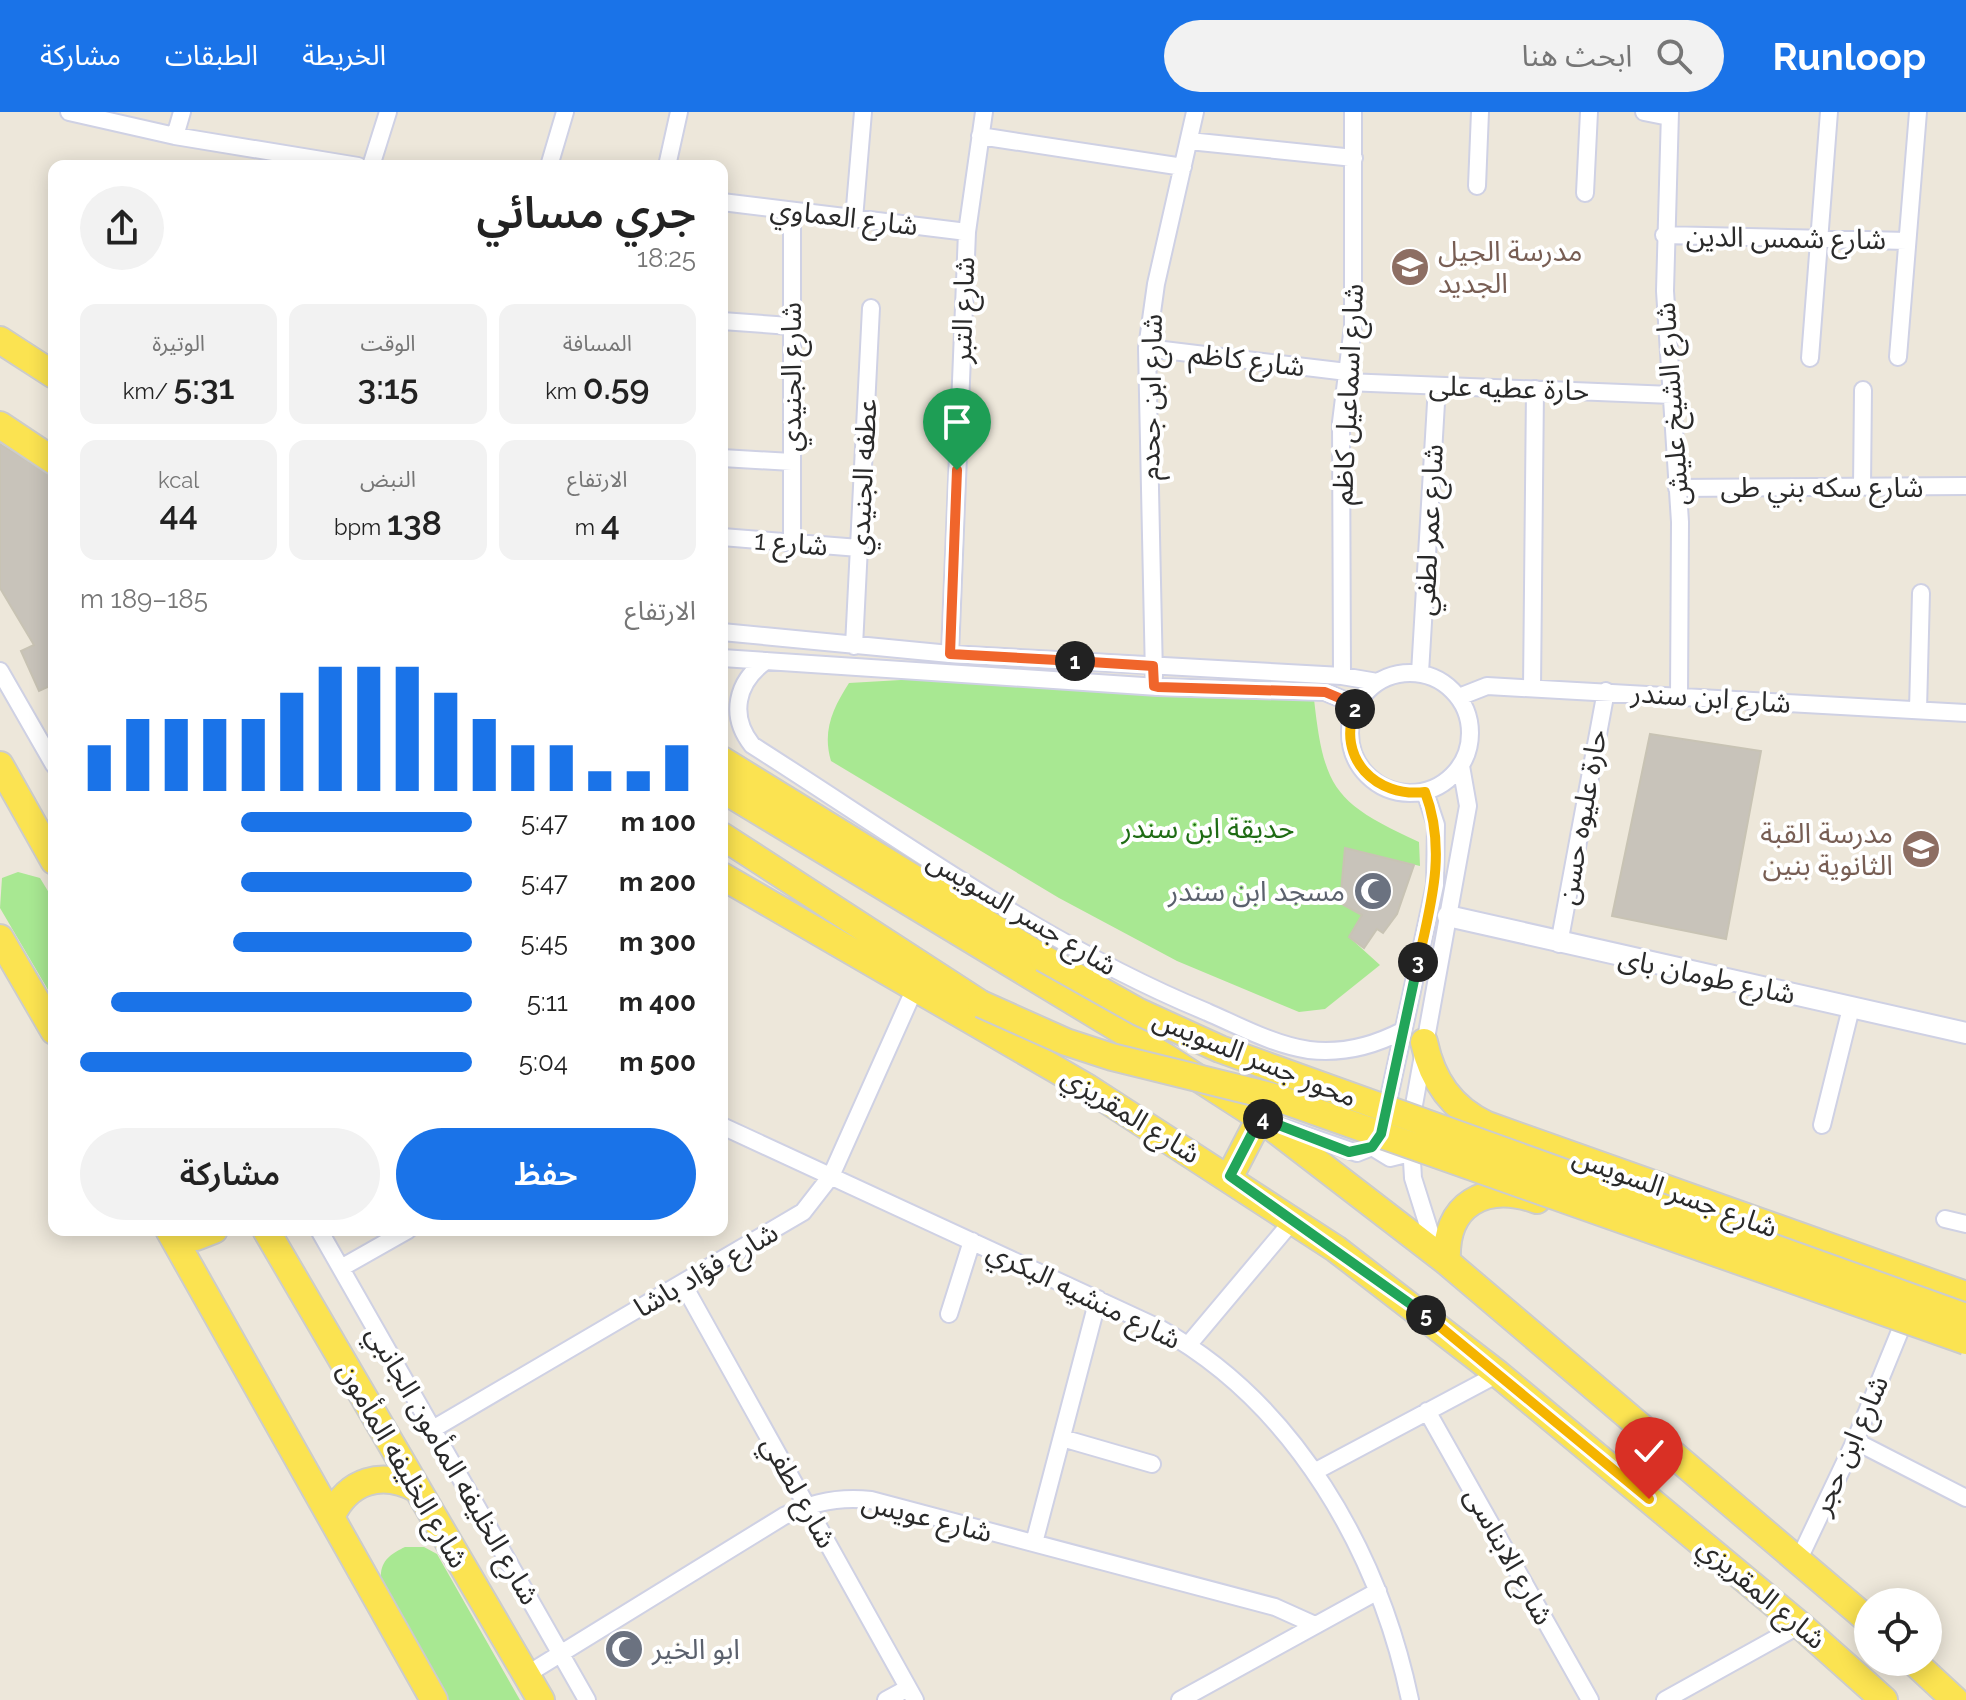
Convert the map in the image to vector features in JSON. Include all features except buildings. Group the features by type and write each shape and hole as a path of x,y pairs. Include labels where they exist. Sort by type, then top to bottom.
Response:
{"main road":[{"path":"0,340 48,371"},
{"path":"0,425 48,457"},
{"name":"محور جسر السويس","path":"728,764 1043,958 1139,1012 1220,1049 1966,1317"},
{"path":"0,765 48,844"},
{"name":"شارع المقريزي","path":"728,793 1167,1058 1260,1118 1443,1259 1854,1608"},
{"name":"محور جسر السويس","path":"728,840 981,1004 1066,1042 1112,1057 1274,1097 1966,1341"},
{"name":"شارع المقريزي","path":"728,879 1075,1080 1294,1219 1378,1279 1498,1374 1800,1625 1884,1700"},
{"path":"0,938 48,1021"},
{"name":"شارع جسر السويس","path":"1413,1036 1433,1074 1452,1101 1475,1120 1966,1295"},
{"path":"1230,1176 1260,1118"},
{"path":"1499,1130 1479,1144 1475,1156 1482,1180 1504,1191"},
{"path":"1443,1259 1448,1237 1459,1215 1477,1199 1504,1191"},
{"name":"شارع جسر السويس","path":"1504,1191 1966,1353"},
{"path":"172,1236 434,1700"},
{"name":"شارع الخليفه المأمون","path":"269,1236 541,1700"},
{"path":"331,1517 344,1494 367,1481 393,1479 417,1489"},
{"path":"1929,1676 1955,1700"}],"street":[{"path":"69,112 296,160"},
{"path":"175,136 182,112"},
{"path":"373,160 388,112"},
{"path":"551,160 565,112"},
{"path":"668,160 679,112"},
{"path":"854,219 863,112"},
{"name":"شارع التبر","path":"950,654 967,232 984,112"},
{"name":"شارع ابن جحدم","path":"1154,686 1147,348 1156,284 1195,112"},
{"name":"شارع اسماعيل كاظم","path":"1342,676 1341,422 1353,326 1353,112"},
{"path":"1477,186 1480,112"},
{"path":"1585,193 1589,112"},
{"path":"1644,112 1670,114"},
{"path":"1810,358 1829,112"},
{"path":"1898,357 1918,112"},
{"name":"شارع الشيخ عليش","path":"1670,114 1664,235 1677,488 1679,697"},
{"path":"980,136 1183,167"},
{"path":"1189,141 1354,158"},
{"name":"شارع العماوي","path":"728,203 967,232"},
{"name":"شارع الجنيدي","path":"792,211 792,543"},
{"name":"شارع شمس الدين","path":"1664,235 1907,241"},
{"name":"عطفه الجنيدي","path":"854,646 871,308"},
{"path":"728,321 790,326"},
{"name":"شارع كاظم","path":"1147,348 1347,377"},
{"name":"حارة عطيه على","path":"1347,377 1437,386 1672,395"},
{"name":"شارع عمر لطفي","path":"1420,673 1437,386"},
{"path":"1532,688 1535,389"},
{"path":"1862,487 1863,390"},
{"path":"728,458 792,462"},
{"name":"شارع سكه بني طى","path":"1677,488 1966,486"},
{"name":"شارع 1","path":"728,538 859,548"},
{"path":"1918,710 1921,593"},
{"path":"728,633 950,654 1342,676 1377,682"},
{"path":"728,658 1154,686 1325,692 1356,705"},
{"name":"شارع جسر السويس","path":"766,661 748,676 739,696 738,717 752,745 1072,949 1196,1008 1297,1047 1349,1050 1413,1036"},
{"path":"0,671 48,755"},
{"path":"1405,672 1420,673 1435,678 1459,697 1470,724 1468,753 1446,783 1425,792 1410,794 1381,786 1358,765 1350,735 1356,705 1377,682 1405,672"},
{"name":"شارع ابن سندر","path":"1459,697 1487,686 1966,713"},
{"name":"حارة عليوه حسن","path":"1559,944 1606,691"},
{"path":"1260,1118 1349,1152 1372,1147 1381,1134 1448,916 1468,806 1461,766"},
{"path":"1425,792 1436,825 1435,885 1413,1036 1410,1153 1419,1205 1443,1259"},
{"name":"شارع طومان باى","path":"1448,916 1559,944 1966,1033"},
{"name":"شارع فؤاد باشا","path":"433,1429 791,1221 813,1201 831,1176 915,988"},
{"path":"1822,1125 1851,1008"},
{"name":"شارع منشيه البكري","path":"728,1129 1189,1344 1244,1391 1314,1472 1350,1529 1378,1591 1410,1700"},
{"path":"1372,1147 1390,1158 1410,1153"},
{"path":"1189,1344 1294,1219"},
{"path":"1945,1219 1966,1224"},
{"name":"شارع الخليفه المأمون الجانبي","path":"322,1236 587,1700"},
{"path":"341,1268 397,1236"},
{"path":"949,1314 972,1241"},
{"name":"شارع لطفي","path":"683,1284 911,1694"},
{"path":"1034,1543 1098,1299"},
{"name":"شارع ابن حجر","path":"1799,1559 1855,1441 1900,1331"},
{"path":"1314,1472 1498,1374"},
{"name":"شارع الابناسى","path":"1427,1411 1590,1700"},
{"path":"1062,1438 1152,1464"},
{"path":"1855,1441 1966,1498"},
{"name":"شارع عويس","path":"526,1675 807,1505 845,1498 871,1500 1275,1607 1315,1625"},
{"path":"1180,1700 1378,1591"},
{"path":"1665,1700 1800,1625"},
{"path":"886,1700 911,1694"}],"green space":[{"name":"حديقة ابن سندر","path":"918,679 1314,699 1323,754 1329,774 1339,790 1369,816 1419,842 1420,866 1345,848 1340,903 1362,915 1349,937 1380,965 1325,1009 1299,1012 1177,961 1059,898 831,761 828,740 831,720 849,683"},
{"path":"18,872 40,878 48,891 48,990 0,908 2,878"},
{"path":"405,1547 424,1547 437,1554 520,1700 442,1700 394,1620 382,1586 384,1563"}],"place":[{"name":"مدرسة الجيل الجديد","path":"1410,267"},
{"name":"مدرسة القبة الثانوية بنين","path":"1921,849"},
{"name":"مسجد ابن سندر","path":"1373,891"},
{"name":"ابو الخير","path":"624,1649"}],"route":[{"path":"957,470 950,654 1153,666 1154,686 1158,687 1338,694 1356,705 1351,720 1352,750 1358,765 1368,777 1395,792 1425,792 1436,825 1435,885 1377,1142 1365,1151 1349,1152 1260,1118 1230,1176 1418,1310 1649,1499"}]}
